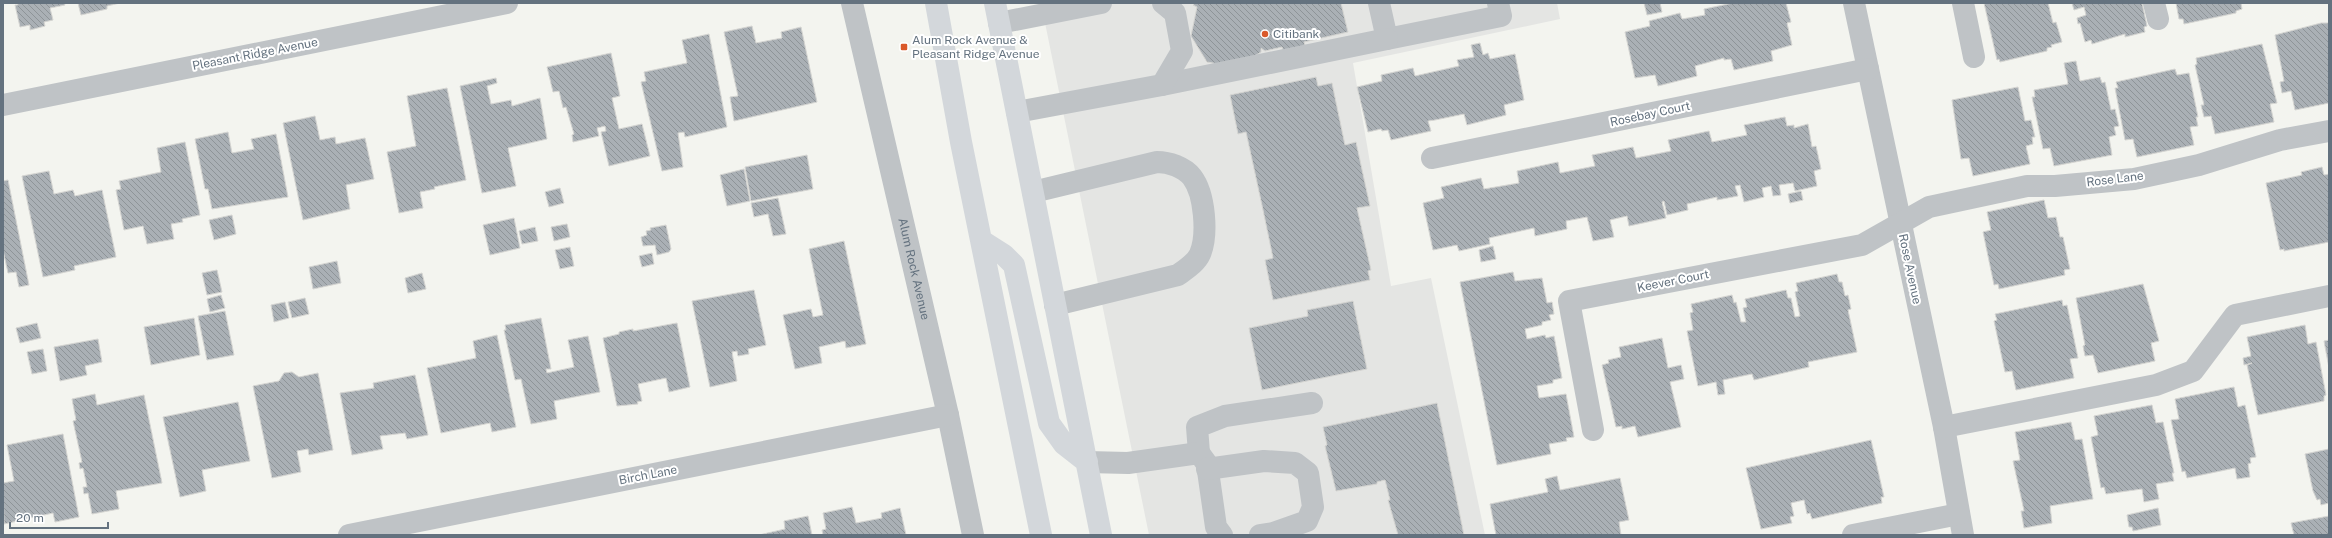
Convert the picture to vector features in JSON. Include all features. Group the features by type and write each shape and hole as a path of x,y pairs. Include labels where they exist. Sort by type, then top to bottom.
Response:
{"main road":[{"path":"936,3 1041,535"},
{"path":"997,13 1101,535"},
{"path":"982,241 1004,255 1014,266 1050,424 1064,444 1087,462"}],"street":[{"name":"Pleasant Ridge Avenue","path":"3,105 508,3"},
{"name":"Alum Rock Avenue","path":"852,3 948,415 973,535"},
{"path":"997,13 1101,3"},
{"path":"1162,85 1182,51 1175,13 1163,3"},
{"path":"1380,3 1387,39"},
{"path":"1017,112 1162,85 1500,16 1498,3"},
{"name":"Rose Avenue","path":"1854,3 1944,427 1958,514 1963,535"},
{"path":"1963,3 1974,57"},
{"name":"Rosebay Court","path":"1432,158 1868,69"},
{"name":"Rose Lane","path":"1901,222 1929,207 2027,186 2055,186 2134,179 2199,165 2280,140 2329,131"},
{"path":"1033,192 1166,162 1180,168 1192,176 1199,191 1205,226 1200,254 1192,265 1178,275 1055,305"},
{"name":"Keever Court","path":"1593,430 1569,301 1862,245 1901,222"},
{"path":"1944,427 2156,385 2193,371 2235,315 2329,296"},
{"path":"1222,535 1216,527 1197,428 1225,416 1312,403"},
{"name":"Birch Lane","path":"349,535 948,415"},
{"path":"1087,462 1271,461 1295,463 1308,473 1313,506 1307,521 1273,533 1260,535"},
{"path":"1853,535 1958,514"}],"shaded area":[{"path":"1041,3 1557,3 1560,19 1353,63 1391,286 1431,278 1485,535 1149,535"}],"building":[{"path":"17,3 64,3 65,5 50,8 53,20 44,22 45,26 30,30 30,25 20,27 15,5 18,5"},
{"path":"78,3 120,3 107,6 107,9 81,15"},
{"name":"Citibank","path":"1195,3 1341,3 1348,32 1304,42 1306,49 1284,54 1282,47 1265,51 1261,48 1261,52 1237,67 1207,62 1191,36 1197,7 1193,5"},
{"path":"1644,3 1660,3 1662,12 1647,15"},
{"path":"1733,3 1786,3 1791,22 1787,23 1792,45 1771,51 1773,61 1734,70 1731,59 1724,60 1724,58 1695,66 1697,76 1658,86 1655,75 1635,78 1625,32 1650,26 1649,21 1680,13 1682,19 1705,15 1704,9"},
{"path":"1984,3 2048,3 2053,23 2056,22 2062,42 2051,45 2052,47 2047,48 2047,51 2000,62 1999,59 1997,60"},
{"path":"2072,3 2142,3 2147,26 2144,27 2145,32 2125,37 2125,34 2092,44 2091,40 2085,42 2080,23 2078,24 2077,18 2086,15 2084,7 2074,10"},
{"path":"2176,3 2241,3 2242,9 2236,11 2236,13 2184,24 2183,19 2179,19"},
{"path":"2321,23 2329,23 2329,103 2295,110 2291,91 2282,93 2280,82 2284,81 2275,35"},
{"path":"752,26 756,43 782,38 781,32 801,27 817,102 734,121 730,97 738,96 724,32"},
{"path":"709,34 727,127 685,137 684,132 678,133 683,167 662,171 641,82 646,81 644,72 687,63 682,40"},
{"path":"1480,43 1483,55 1488,53 1490,59 1515,54 1524,100 1504,105 1506,115 1467,125 1464,114 1428,121 1431,131 1391,140 1388,130 1382,131 1381,129 1368,132 1357,87 1382,81 1381,75 1413,68 1415,76 1459,66 1457,60 1474,57 1471,45"},
{"path":"2262,44 2277,103 2270,104 2274,122 2215,134 2211,116 2204,117 2201,105 2204,105 2195,65 2197,64 2196,58"},
{"path":"611,53 620,96 612,98 619,129 642,124 650,156 609,166 601,132 606,131 605,126 597,128 599,136 573,142 572,135 574,134 566,107 563,108 559,91 553,92 547,67"},
{"path":"2076,61 2080,81 2100,77 2102,83 2105,82 2111,110 2115,109 2119,126 2114,127 2116,135 2109,137 2112,155 2054,166 2050,148 2043,149 2032,97 2035,97 2034,90 2068,84 2064,63"},
{"path":"2175,69 2177,75 2189,73 2198,117 2196,117 2198,126 2190,127 2194,145 2137,157 2133,139 2125,140 2115,88 2118,88 2116,82"},
{"path":"1316,77 1318,86 1332,83 1345,145 1356,142 1370,206 1357,208 1371,270 1368,271 1370,280 1273,300 1265,260 1273,258 1263,210 1246,132 1238,134 1230,95"},
{"path":"496,78 497,83 487,86 491,104 511,100 512,106 540,98 547,139 508,148 516,186 482,193 460,86"},
{"path":"2018,87 2025,121 2031,120 2035,137 2032,137 2033,144 2026,146 2030,164 1973,176 1969,158 1961,159 1952,100"},
{"path":"447,88 466,180 434,187 435,189 420,192 423,208 399,213 387,152 416,146 407,96"},
{"path":"315,116 320,140 335,137 336,144 365,138 374,179 346,185 350,209 303,220 283,123"},
{"path":"1785,117 1787,126 1794,125 1794,128 1808,124 1812,147 1816,146 1821,169 1814,171 1817,186 1795,191 1793,183 1779,185 1781,195 1773,196 1771,186 1762,188 1764,197 1744,202 1740,185 1735,186 1738,196 1717,200 1717,197 1687,204 1688,210 1667,215 1664,201 1662,202 1666,218 1629,226 1627,216 1610,220 1614,237 1593,241 1587,217 1566,221 1567,229 1535,236 1534,228 1489,238 1490,244 1459,251 1457,245 1433,250 1423,203 1444,198 1441,187 1481,178 1484,189 1519,183 1517,171 1558,162 1560,173 1595,166 1592,155 1633,147 1636,158 1671,151 1668,140 1709,131 1712,142 1747,135 1744,125"},
{"path":"228,132 232,153 254,149 251,139 276,134 288,197 212,209 208,189 205,189 195,139"},
{"path":"185,142 200,215 182,219 183,222 171,224 174,239 147,244 143,226 124,230 116,190 121,189 119,181 161,172 157,148"},
{"path":"807,155 813,189 751,201 745,167"},
{"path":"2322,167 2324,175 2329,174 2329,242 2284,251 2284,249 2280,250 2266,183 2302,175 2301,172"},
{"path":"744,169 750,201 727,206 720,175"},
{"path":"49,171 54,194 73,190 75,196 102,190 116,257 74,266 75,270 43,277 22,176"},
{"path":"8,180 29,285 19,287 16,272 8,273 3,250 3,181"},
{"path":"560,188 564,203 549,207 545,192"},
{"path":"1801,191 1803,200 1790,203 1788,194"},
{"path":"778,198 786,234 773,236 768,214 754,217 751,203"},
{"path":"2044,200 2048,218 2056,217 2060,237 2063,237 2070,269 2064,270 2065,275 1999,289 1998,284 1994,285 1983,232 1991,230 1987,212"},
{"path":"232,215 236,234 214,240 209,220"},
{"path":"514,218 520,248 490,255 483,225"},
{"path":"567,224 570,237 554,241 551,227"},
{"path":"666,225 671,249 669,252 657,255 655,245 643,246 641,237 647,235 646,231 651,230 650,228"},
{"path":"535,227 538,241 522,244 519,231"},
{"path":"844,241 866,344 846,348 845,341 819,347 822,363 795,369 783,315 811,309 813,317 823,315 809,249"},
{"path":"1493,246 1496,259 1481,262 1479,250"},
{"path":"570,247 574,266 560,269 555,250"},
{"path":"652,253 654,264 642,267 639,256"},
{"path":"337,261 341,283 313,289 309,267"},
{"path":"217,270 222,292 207,295 202,273"},
{"path":"1513,272 1515,281 1542,278 1547,303 1552,302 1554,314 1549,315 1551,320 1542,322 1542,325 1525,329 1527,339 1545,335 1546,338 1554,336 1562,378 1553,380 1553,383 1537,386 1539,398 1566,394 1574,437 1566,438 1567,441 1549,444 1551,454 1497,465 1460,282"},
{"path":"422,273 426,289 408,293 405,278"},
{"path":"1837,274 1839,282 1842,282 1845,296 1848,295 1851,309 1848,310 1857,352 1808,362 1809,367 1754,380 1752,374 1723,380 1725,394 1718,395 1716,382 1698,386 1687,331 1693,330 1690,313 1693,312 1691,304 1732,295 1734,303 1736,302 1741,322 1746,322 1743,308 1747,307 1745,299 1786,290 1788,298 1791,298 1795,317 1800,316 1795,292 1798,291 1796,283"},
{"path":"2143,284 2159,341 2151,343 2155,361 2098,373 2093,355 2085,356 2083,346 2085,345 2076,298"},
{"path":"754,290 766,345 748,349 749,354 738,356 737,351 732,352 737,381 710,387 692,301"},
{"path":"221,295 225,308 210,312 207,299"},
{"path":"305,298 309,314 292,318 288,302"},
{"path":"2062,300 2063,306 2067,305 2078,358 2070,359 2074,378 2016,390 2012,371 2005,372 1994,321 1997,320 1995,314"},
{"path":"1353,301 1367,369 1262,390 1249,328 1308,316 1307,310"},
{"path":"285,302 289,318 274,322 271,305"},
{"path":"225,311 234,355 207,360 198,316"},
{"path":"194,318 200,355 151,365 144,327"},
{"path":"541,318 551,369 546,369 547,373 574,367 568,340 588,336 600,392 554,401 557,419 531,424 521,379 515,380 504,330 506,330 505,325"},
{"path":"37,323 41,338 20,343 16,328"},
{"path":"677,323 690,387 669,392 666,378 638,384 642,401 637,402 638,404 617,406 603,338 633,329 633,331"},
{"path":"2305,325 2308,344 2316,342 2326,395 2324,396 2324,401 2258,415 2247,365 2252,363 2244,365 2243,358 2251,356 2247,337"},
{"path":"497,335 516,427 492,432 490,423 441,433 427,368 476,358 473,341"},
{"path":"1662,338 1668,368 1681,365 1684,379 1670,382 1681,427 1638,437 1635,426 1622,429 1622,426 1616,427 1602,365 1609,363 1608,360 1621,357 1619,347"},
{"path":"98,339 102,362 85,366 87,375 60,381 54,347"},
{"path":"2329,340 2329,368 2324,341"},
{"path":"43,349 47,371 32,374 27,352"},
{"path":"292,372 299,377 318,373 333,450 309,455 308,449 297,451 301,472 272,478 253,386 279,381 284,373"},
{"path":"415,375 428,435 407,439 405,433 380,436 383,449 352,455 340,393 374,388 373,383"},
{"path":"2234,387 2238,407 2245,405 2256,457 2250,458 2251,463 2248,464 2250,477 2237,479 2235,468 2187,478 2185,471 2182,472 2171,420 2179,419 2175,399"},
{"path":"95,394 97,405 144,395 162,483 116,491 119,509 92,514 88,493 84,494 83,487 87,487 83,468 80,469 79,463 82,462 73,421 76,420 72,399"},
{"path":"238,402 250,461 202,470 206,491 180,497 163,417"},
{"path":"1437,403 1464,535 1398,535 1388,500 1390,500 1385,480 1377,482 1377,484 1336,491 1325,446 1327,445 1323,427"},
{"path":"2152,405 2156,423 2163,422 2174,473 2172,473 2174,481 2156,484 2159,499 2144,502 2142,489 2106,494 2104,487 2101,488 2091,437 2098,435 2094,416"},
{"path":"2071,422 2075,440 2082,439 2093,499 2050,506 2052,523 2024,528 2021,511 2024,511 2013,461 2020,460 2015,432"},
{"path":"63,434 79,517 55,522 53,513 4,524 3,483 14,481 7,445"},
{"path":"1871,440 1884,497 1881,497 1882,503 1812,519 1810,513 1807,514 1804,500 1791,503 1794,516 1790,517 1792,523 1761,529 1746,468"},
{"path":"2329,449 2329,503 2321,505 2320,499 2317,500 2313,491 2305,454"},
{"path":"1557,476 1560,490 1620,478 1629,520 1619,522 1621,535 1496,535 1490,504 1548,492 1545,479"},
{"path":"852,507 856,523 882,518 881,513 900,508 906,535 823,535 822,530 826,529 823,513"},
{"path":"2158,508 2161,525 2133,531 2132,527 2129,527 2127,515"},
{"path":"808,516 812,535 759,535 785,529 784,521"},
{"path":"2329,516 2329,535 2294,535 2291,523"}],"place":[{"name":"Citibank","path":"1265,34"},
{"name":"Alum Rock Avenue & Pleasant Ridge Avenue","path":"904,47"}]}
